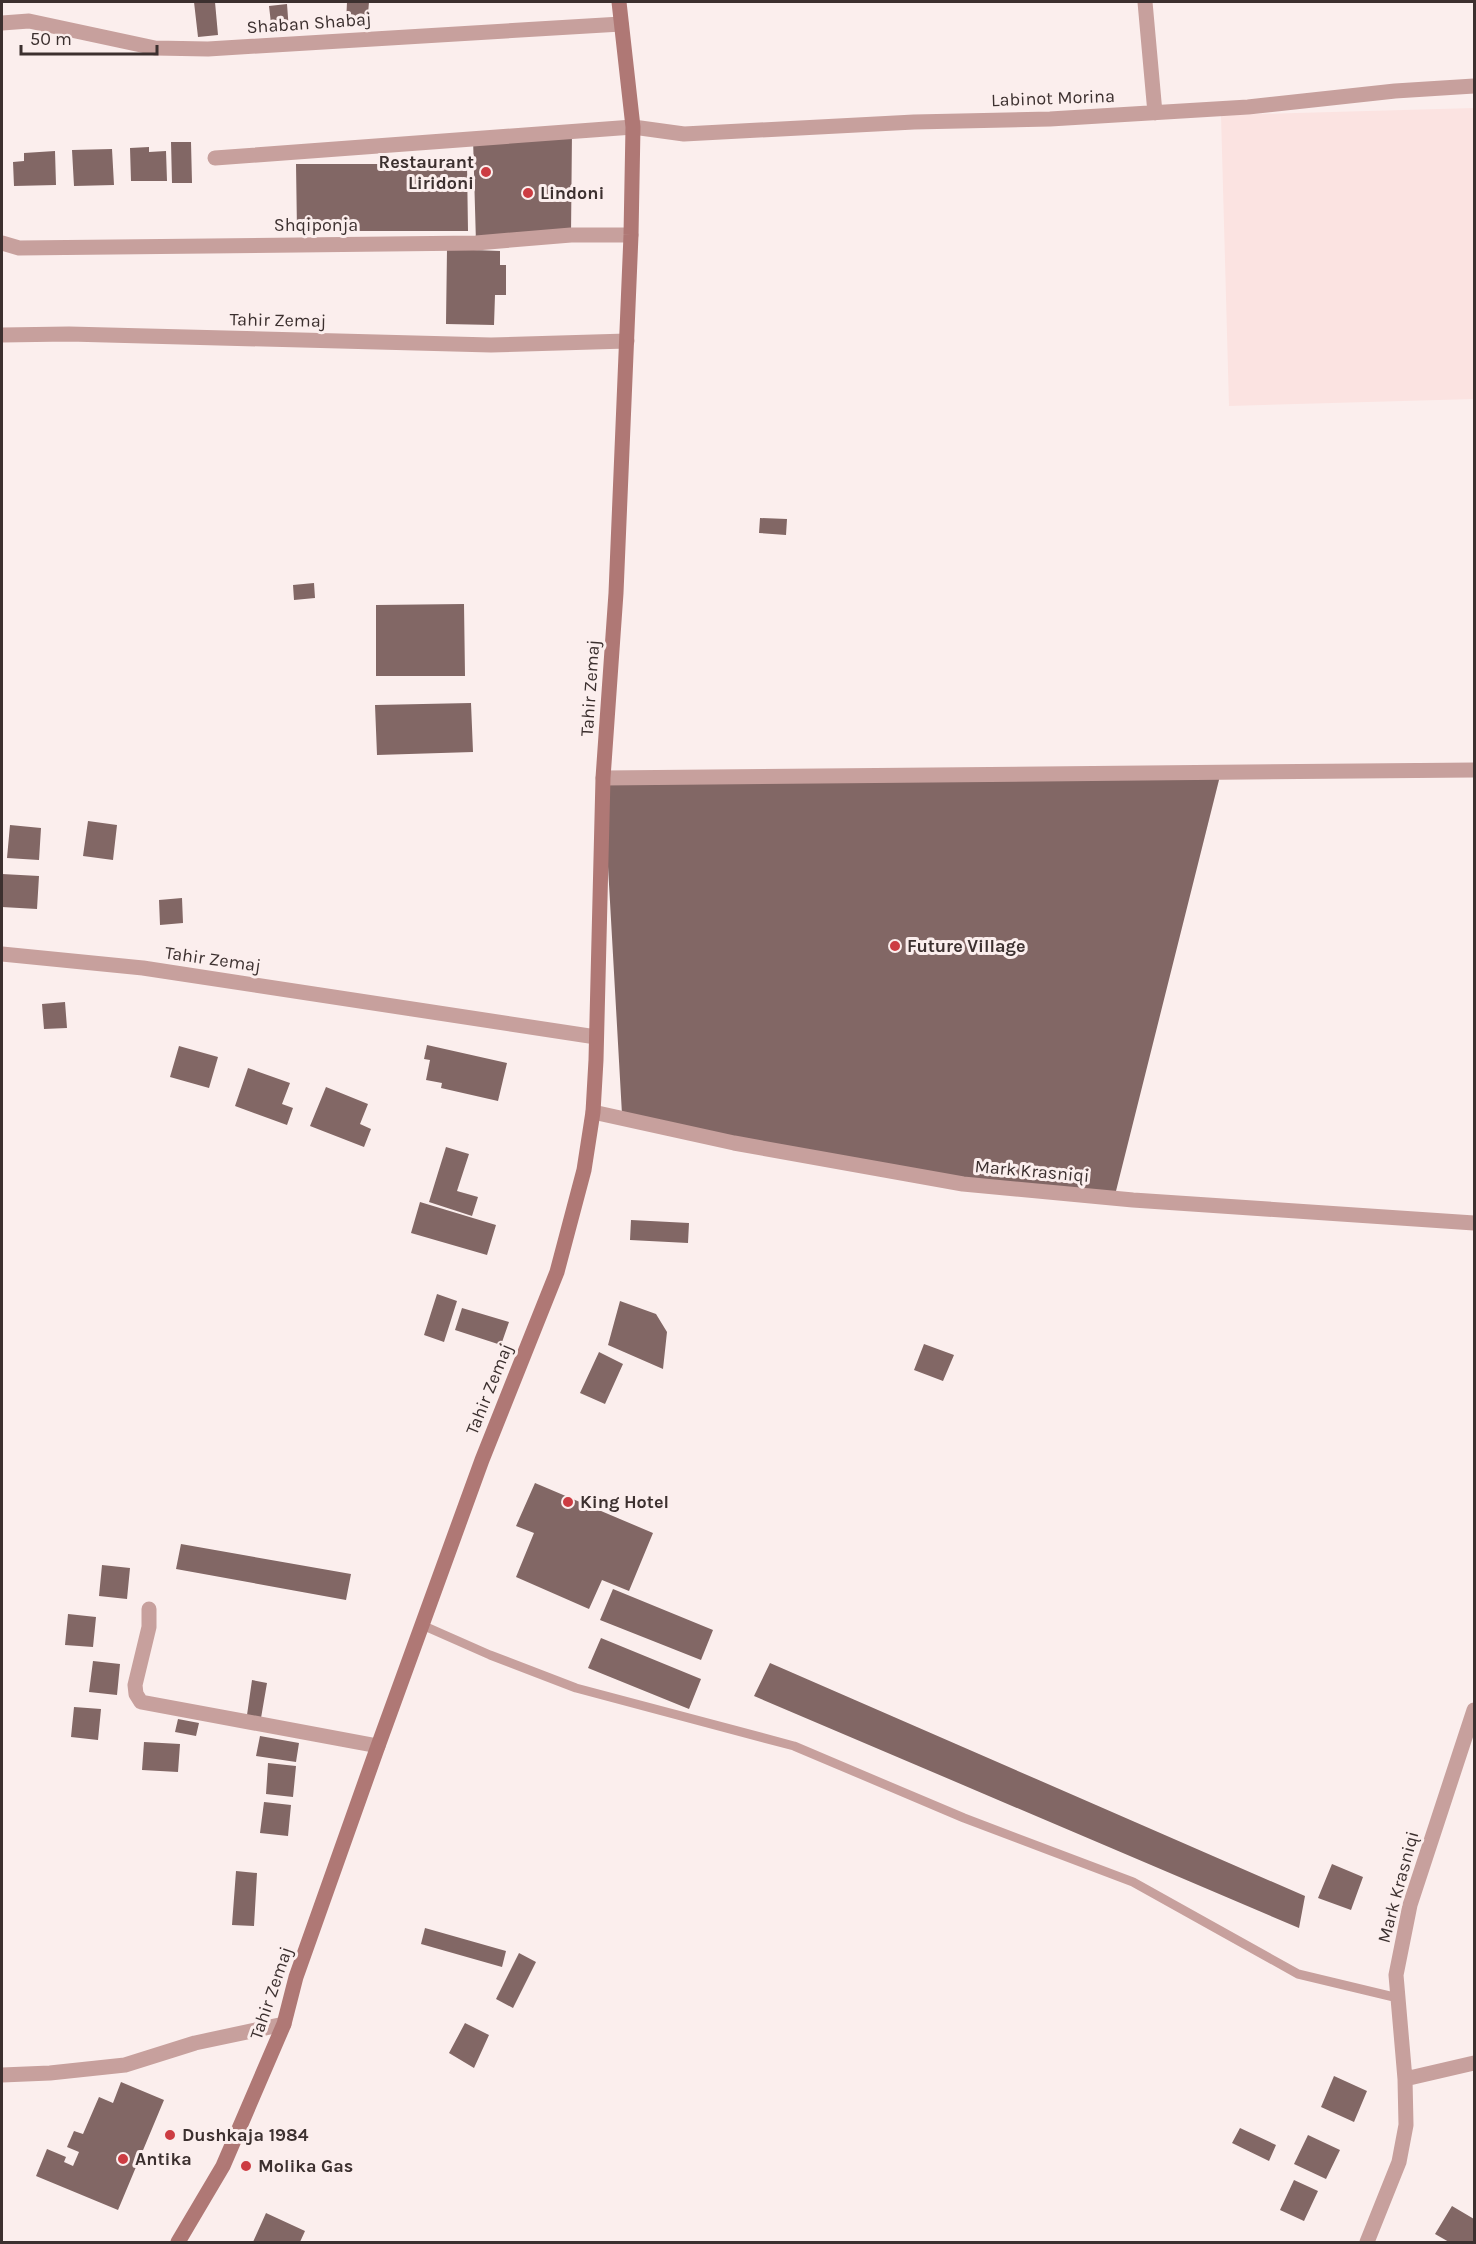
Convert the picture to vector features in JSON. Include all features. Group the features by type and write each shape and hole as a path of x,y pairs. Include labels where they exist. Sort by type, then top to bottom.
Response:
{"main road":[{"name":"Tahir Zemaj","path":"178,2242 223,2166 284,2024 296,1977 378,1746 482,1460 557,1272 584,1170 593,1112 603,778 616,593 631,235 633,126 619,2"}],"street":[{"path":"1145,2 1155,113"},
{"name":"Shaban Shabaj","path":"2,23 29,21 155,48 208,50 621,24"},
{"name":"Labinot Morina","path":"215,158 633,126 684,134 1155,113 1248,107 1395,91 1474,86"},
{"name":"Shqiponja","path":"2,243 19,248 476,243 571,235 631,235"},
{"name":"Tahir Zemaj","path":"2,335 69,334 491,345 627,342"},
{"path":"603,778 1474,770"},
{"name":"Tahir Zemaj","path":"2,954 143,968 596,1037"},
{"name":"Mark Krasniqi","path":"593,1112 734,1143 963,1184 1133,1200 1474,1222"},
{"path":"150,1609 149,1627 135,1685 135,1694 145,1704 378,1746"},
{"name":"Mark Krasniqi","path":"1367,2242 1399,2162 1406,2125 1405,2079 1396,1975 1410,1905 1474,1710"},
{"path":"2,2075 50,2073 125,2065 195,2043 284,2024"},
{"path":"1405,2079 1474,2063"}],"lane":[{"path":"422,1625 490,1655 576,1688 794,1746 964,1818 1133,1882 1298,1974 1398,1998"}],"shaded area":[{"path":"1474,108 1474,399 1229,406 1221,115"}],"building":[{"path":"194,2 215,2 218,35 198,37"},
{"path":"347,2 369,2 367,26 346,24"},
{"path":"287,4 289,31 272,32 269,6"},
{"path":"572,131 571,235 476,243 473,138"},
{"path":"171,142 191,142 192,183 172,183"},
{"path":"149,147 149,152 166,151 167,181 131,181 130,148"},
{"path":"112,149 114,185 74,186 72,150"},
{"path":"55,151 56,185 14,186 13,162 24,161 24,153"},
{"path":"296,164 467,164 468,231 297,231"},
{"path":"447,249 500,251 500,265 506,265 506,295 495,295 494,325 446,324"},
{"path":"760,518 787,519 786,535 759,533"},
{"path":"314,583 315,598 294,600 293,585"},
{"path":"464,604 465,676 376,676 376,605"},
{"path":"471,703 473,752 377,755 375,705"},
{"name":"Future Village","path":"1221,772 1114,1199 963,1184 622,1114 603,778"},
{"path":"88,821 117,825 113,860 83,856"},
{"path":"10,825 41,828 39,860 7,858"},
{"path":"2,874 39,876 37,909 2,907"},
{"path":"182,898 183,923 160,925 159,900"},
{"path":"65,1002 67,1028 44,1029 42,1004"},
{"path":"427,1045 507,1063 498,1101 441,1088 442,1083 426,1080 430,1060 424,1059"},
{"path":"179,1046 218,1057 209,1088 170,1077"},
{"path":"248,1068 290,1083 282,1104 293,1108 287,1125 235,1106"},
{"path":"326,1087 368,1104 360,1124 371,1129 364,1147 310,1126"},
{"path":"446,1147 469,1154 457,1191 478,1197 472,1216 429,1202"},
{"path":"420,1202 496,1225 487,1255 411,1233"},
{"path":"631,1220 689,1223 688,1243 630,1240"},
{"path":"437,1294 457,1301 444,1342 424,1335"},
{"path":"620,1301 656,1314 667,1332 663,1369 608,1345"},
{"path":"462,1308 509,1322 501,1345 455,1330"},
{"path":"924,1344 954,1355 943,1381 914,1370"},
{"path":"599,1352 623,1364 605,1404 580,1393"},
{"path":"535,1483 653,1533 629,1591 602,1580 589,1609 516,1577 534,1533 516,1526"},
{"path":"181,1544 351,1574 346,1600 176,1569"},
{"path":"102,1565 130,1568 127,1599 99,1596"},
{"path":"613,1589 713,1630 701,1660 600,1620"},
{"path":"68,1614 96,1617 93,1647 65,1645"},
{"path":"601,1638 701,1679 689,1709 588,1668"},
{"path":"93,1661 120,1664 117,1695 89,1692"},
{"path":"770,1663 1305,1896 1299,1928 754,1696"},
{"path":"252,1680 267,1683 261,1718 247,1715"},
{"path":"74,1707 101,1709 98,1740 71,1737"},
{"path":"178,1719 199,1723 196,1736 175,1732"},
{"path":"260,1736 299,1743 296,1762 256,1756"},
{"path":"144,1742 180,1744 178,1772 142,1770"},
{"path":"268,1763 296,1766 293,1797 266,1794"},
{"path":"264,1802 291,1805 288,1836 260,1833"},
{"path":"1332,1864 1363,1877 1351,1910 1318,1898"},
{"path":"236,1871 257,1873 254,1926 232,1925"},
{"path":"425,1928 506,1951 502,1967 421,1944"},
{"path":"519,1953 536,1962 513,2008 496,1999"},
{"path":"465,2023 489,2035 474,2068 449,2053"},
{"path":"1334,2076 1367,2091 1354,2122 1321,2107"},
{"path":"121,2082 164,2100 118,2210 36,2176 47,2149 66,2157 64,2162 73,2166 79,2152 67,2147 74,2131 83,2134 99,2097 113,2103"},
{"path":"1240,2128 1276,2145 1269,2161 1232,2143"},
{"path":"1308,2135 1340,2150 1326,2179 1294,2164"},
{"path":"1294,2180 1318,2191 1304,2221 1280,2210"},
{"path":"1452,2206 1474,2219 1474,2242 1449,2242 1435,2234"},
{"path":"266,2213 305,2231 300,2242 253,2242"}],"place":[{"name":"Restaurant Liridoni","path":"486,172"},
{"name":"Lindoni","path":"528,193"},
{"name":"Future Village","path":"895,946"},
{"name":"King Hotel","path":"568,1502"},
{"name":"Dushkaja 1984","path":"170,2135"},
{"name":"Antika","path":"123,2159"},
{"name":"Molika Gas","path":"246,2166"}]}
